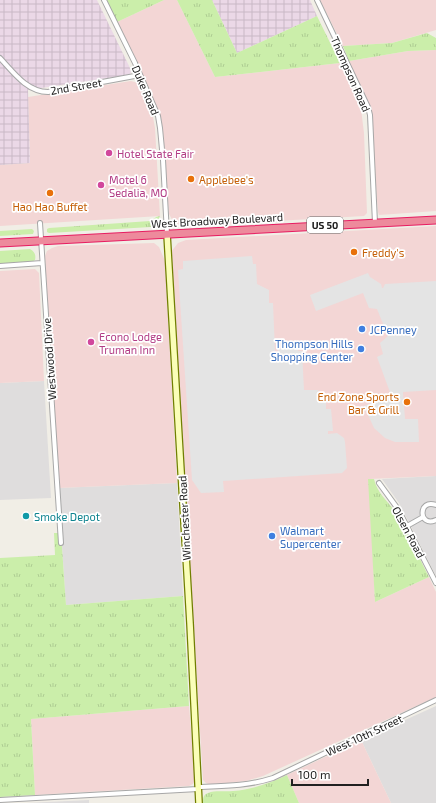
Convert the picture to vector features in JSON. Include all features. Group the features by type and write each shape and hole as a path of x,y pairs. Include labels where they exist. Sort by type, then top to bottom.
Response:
{"highway":[{"name":"West Broadway Boulevard","path":"0,243 436,220"}],"street":[{"name":"Duke Road","path":"104,0 156,110 159,122 164,167 166,234"},
{"name":"Thompson Road","path":"317,0 368,107 370,115 375,223"},
{"name":"2nd Street","path":"0,58 21,80 41,92 140,75"},
{"name":"Westwood Drive","path":"40,223 61,543"},
{"name":"Winchester Road","path":"166,234 190,623 199,803"},
{"path":"0,266 42,263"},
{"name":"Olsen Road","path":"379,483 394,502 436,583"},
{"path":"436,506 430,504 425,506 422,511 425,519 430,522 436,520"},
{"path":"407,526 423,517"},
{"name":"West 10th Street","path":"0,800 242,785 262,782 436,700"}],"shaded area":[{"path":"0,0 97,0 130,68 131,73 128,75 28,90 30,163 0,165"},
{"path":"164,0 177,0 215,77 340,63 361,109 364,133 367,213 364,216 186,226 174,223 169,214 161,118 117,22"},
{"path":"212,0 310,0 317,16 237,53"},
{"path":"320,0 436,0 436,30 392,43 343,46"},
{"path":"436,50 436,211 379,215 371,124 367,105 349,61 408,51"},
{"path":"131,81 138,83 150,107 153,117 155,128 160,216 0,226 0,165 30,163 28,97"},
{"path":"436,226 436,476 369,479 375,602 429,577 436,592 436,697 263,776 246,781 211,785 206,783 203,780 171,252 178,243 186,240"},
{"path":"154,243 159,247 165,261 177,483 58,488 45,256 47,251 58,246"},
{"path":"252,256 253,264 256,264 257,284 269,290 269,303 273,303 275,351 271,351 271,354 278,353 278,349 298,348 298,351 302,351 304,390 318,390 319,394 326,400 326,409 331,409 333,431 328,431 328,434 337,433 344,438 347,468 342,473 223,481 224,492 201,493 192,480 178,270 183,269 183,261"},
{"path":"35,269 39,273 44,381 0,383 0,271"},
{"path":"368,273 370,277 381,284 382,288 385,284 436,281 436,390 403,392 405,419 418,419 419,442 395,442 385,438 374,428 364,406 391,395 377,357 383,354 380,343 388,336 377,309 369,308 363,293 316,311 310,295"},
{"path":"44,381 51,498 0,500 0,383"},
{"path":"436,476 436,576 399,503 382,479"},
{"path":"177,483 183,596 66,605 58,488"},
{"path":"189,706 195,780 193,784 189,786 35,795 31,719"},
{"path":"436,706 436,803 391,803 361,740"},
{"path":"361,740 391,803 299,803 287,775"},
{"path":"89,800 89,803 26,803"}],"green space":[{"path":"106,0 164,0 117,22"},
{"path":"177,0 212,0 237,53 317,16 340,63 215,77"},
{"path":"427,33 436,38 436,50 408,51 349,61 343,46 392,43"},
{"path":"160,216 156,225 151,227 47,232 47,229 49,228 150,221"},
{"path":"32,229 34,231 33,234 0,236 0,231"},
{"path":"30,249 34,252 35,260 30,263 0,264 0,251"},
{"path":"368,479 374,479 380,493 401,521 429,577 375,602"},
{"path":"54,533 61,533 66,605 183,596 189,706 31,719 35,795 0,797 0,558 55,555"},
{"path":"287,775 299,803 203,803 205,795 208,793 233,791 254,787"}],"place":[{"name":"Hotel State Fair","path":"109,153"},
{"name":"Applebee's","path":"191,179"},
{"name":"Motel 6 Sedalia, MO","path":"101,185"},
{"name":"Hao Hao Buffet","path":"50,193"},
{"name":"Freddy's","path":"354,252"},
{"name":"JCPenney","path":"362,329"},
{"name":"Econo Lodge Truman Inn","path":"91,342"},
{"name":"Thompson Hills Shopping Center","path":"361,349"},
{"name":"End Zone Sports Bar & Grill","path":"407,402"},
{"name":"Smoke Depot","path":"26,516"},
{"name":"Walmart Supercenter","path":"272,536"}]}
